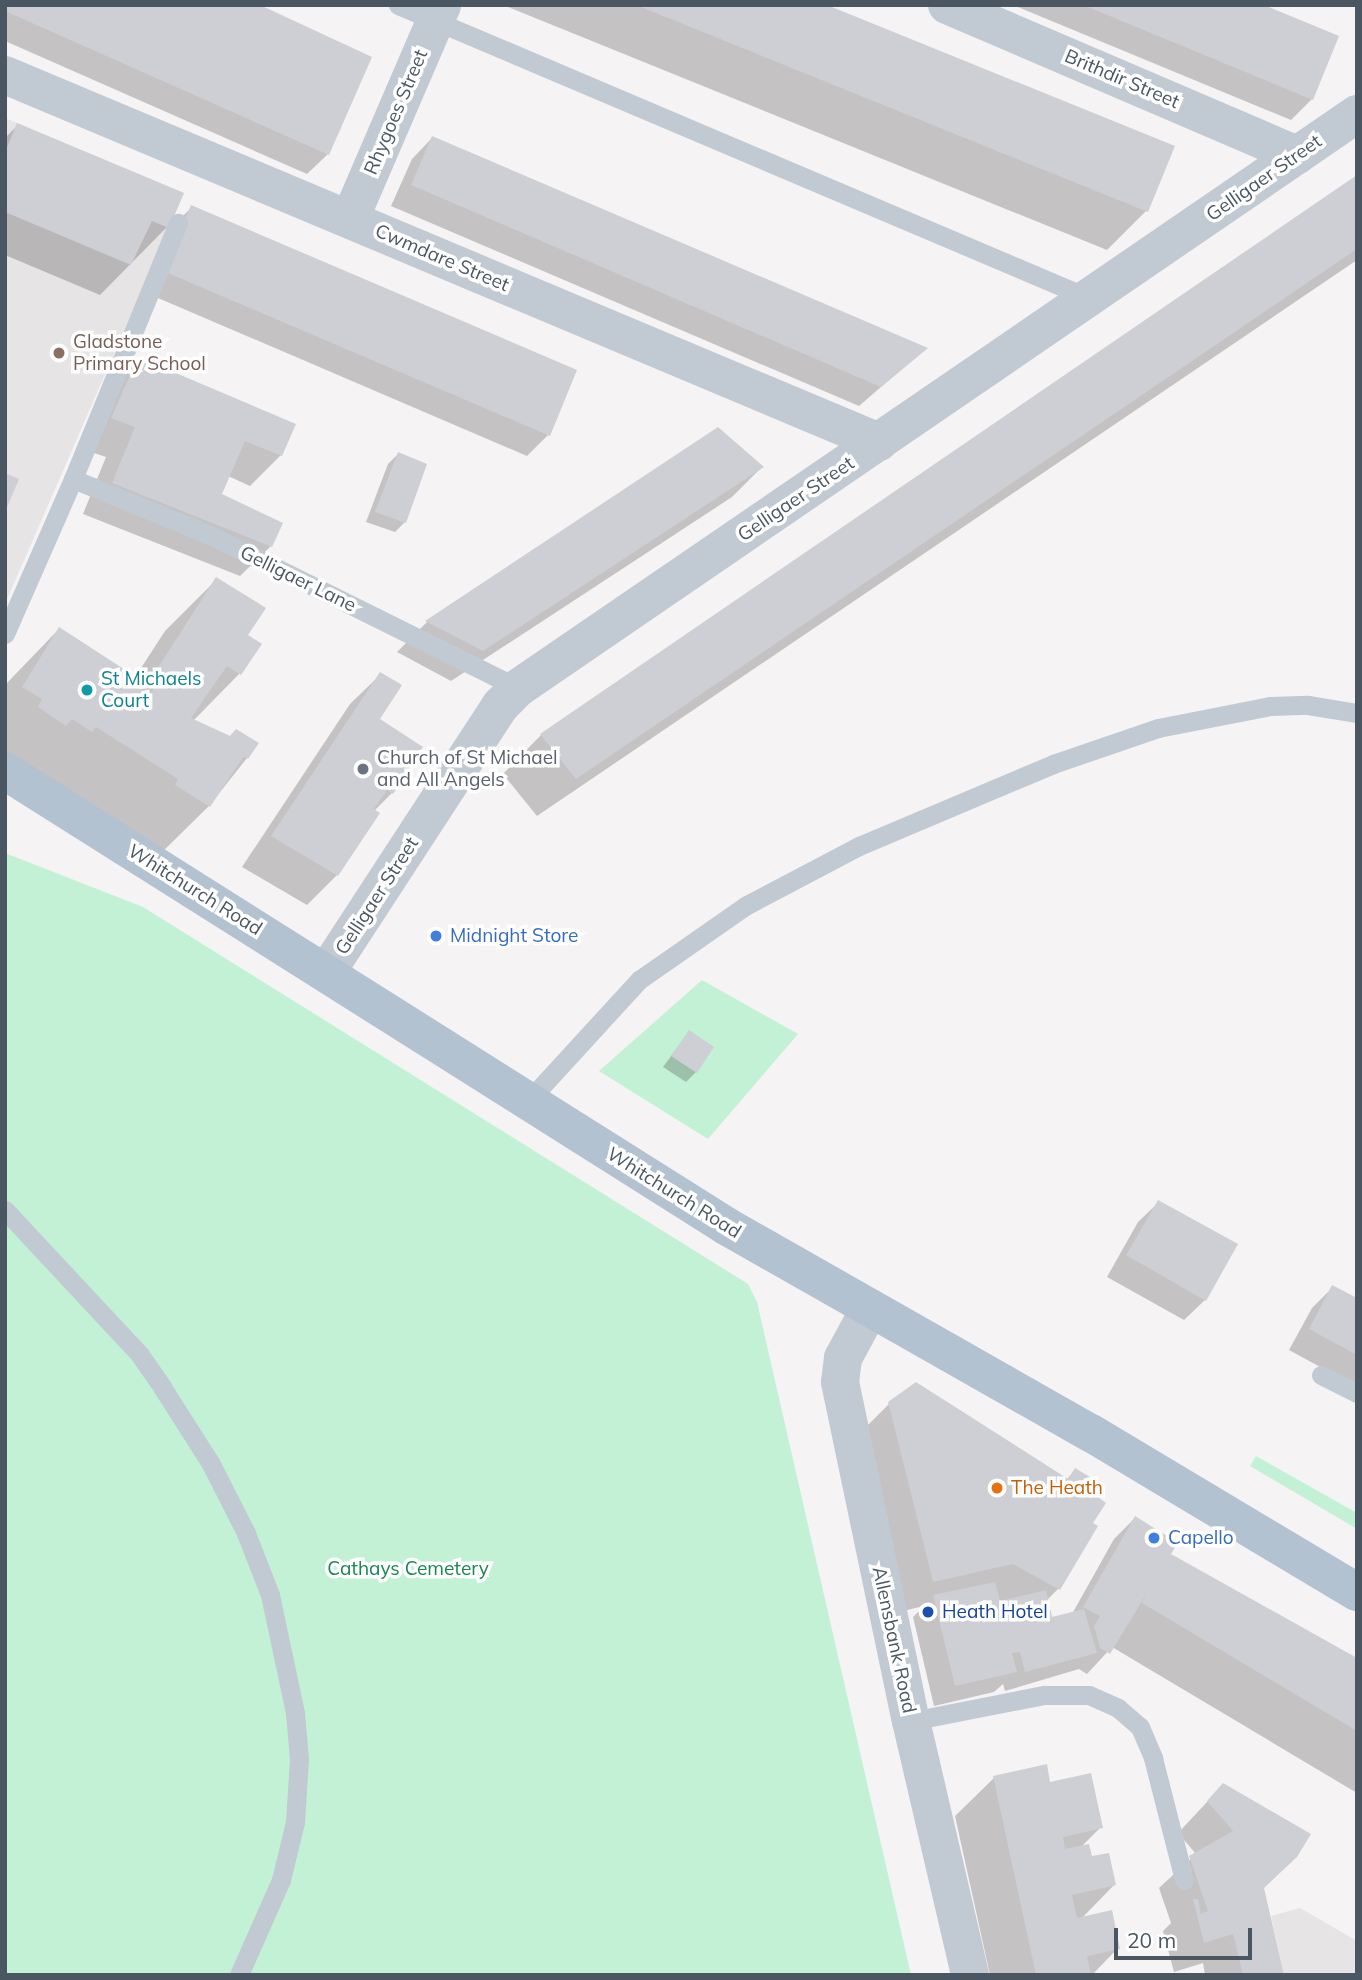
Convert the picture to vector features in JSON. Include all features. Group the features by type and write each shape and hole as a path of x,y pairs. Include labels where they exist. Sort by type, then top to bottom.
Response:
{"main road":[{"name":"Whitchurch Road","path":"5,771 726,1226 869,1310 1091,1433 1357,1592"}],"street":[{"name":"Brithdir Street","path":"947,5 1297,155"},
{"name":"Rhygoes Street","path":"350,219 438,13"},
{"name":"Cwmdare Street","path":"5,75 879,442"},
{"name":"Gelligaer Street","path":"327,973 500,706 519,688 1357,114"},
{"name":"Allensbank Road","path":"869,1310 843,1358 840,1382 911,1721 970,1975"}],"lane":[{"path":"398,5 438,13 1090,298"},
{"path":"5,634 73,479 178,223"},
{"name":"Gelligaer Lane","path":"73,479 208,534 519,688"},
{"path":"529,1100 639,980 744,906 859,846 1053,764 1158,728 1224,712 1281,705 1357,713"},
{"path":"5,1210 140,1355 211,1464 246,1533 270,1595 295,1713 299,1759 296,1809 281,1880 239,1975"},
{"path":"1321,1376 1357,1393"},
{"path":"911,1721 1044,1695 1089,1695 1118,1708 1140,1727 1153,1758 1184,1880"}],"shaded area":[{"name":"Gladstone Primary School","path":"5,118 184,193 5,604"},
{"path":"1300,1908 1357,1941 1357,1975 1284,1975 1271,1916"}],"green space":[{"name":"Cathays Cemetery","path":"5,853 143,907 748,1284 757,1302 911,1975 5,1975"},
{"path":"702,980 798,1034 708,1139 599,1071"},
{"path":"1256,1456 1357,1513 1357,1529 1250,1466"}],"building":[{"path":"5,5 260,5 372,57 329,155 5,11"},
{"path":"636,5 827,5 1175,146 1148,212"},
{"path":"1083,5 1264,5 1339,36 1313,100"},
{"path":"17,123 184,193 169,228 152,221 131,265 5,212 5,152"},
{"path":"432,136 928,348 881,387 411,185"},
{"path":"1357,175 1357,249 576,779 540,734"},
{"path":"191,205 577,370 550,436 163,271"},
{"path":"138,357 296,424 282,456 245,441 222,494 283,523 272,547 112,483 135,427 111,418"},
{"path":"718,427 764,467 483,651 425,621"},
{"path":"398,452 427,464 406,523 375,512"},
{"path":"5,473 19,479 5,512"},
{"name":"St Michaels Court","path":"216,577 266,608 248,635 262,644 241,675 227,666 191,718 230,736 236,729 259,743 248,759 244,756 210,807 175,785 178,779 96,727 92,732 72,719 66,726 38,707 42,699 22,687 59,627 130,673 127,677 151,693 157,683 150,680"},
{"name":"Church of St Michael and All Angels","path":"380,672 402,685 380,719 423,747 393,794 387,790 374,809 380,813 338,876 271,836"},
{"path":"689,1030 714,1047 697,1073 671,1056"},
{"path":"1158,1200 1238,1244 1206,1301 1126,1255"},
{"path":"1332,1285 1357,1298 1357,1355 1309,1329"},
{"name":"The Heath","path":"916,1382 1068,1479 1075,1468 1105,1486 1098,1497 1106,1503 1093,1523 1098,1526 1060,1590 1013,1564 933,1582 888,1402"},
{"path":"1135,1516 1178,1543 1171,1554 1357,1658 1357,1731 1142,1603 1147,1593 1110,1654 1100,1648 1094,1626 1100,1616 1083,1607"},
{"path":"995,1582 1000,1601 1046,1590 1052,1617 1084,1609 1097,1653 1025,1672 1020,1652 1012,1653 1017,1672 955,1686 933,1595"},
{"path":"1047,1764 1050,1782 1091,1773 1103,1828 1063,1837 1065,1849 1089,1844 1092,1856 1109,1853 1116,1885 1072,1895 1077,1918 1112,1910 1120,1949 1087,1956 1091,1975 1036,1975 993,1776"},
{"path":"1223,1783 1311,1834 1297,1857 1264,1888 1284,1975 1243,1975 1233,1934 1204,1943 1193,1899 1198,1899 1201,1914 1208,1911 1189,1856 1233,1831 1207,1801"}],"place":[{"name":"Gladstone Primary School","path":"59,353"},
{"name":"St Michaels Court","path":"87,690"},
{"name":"Church of St Michael and All Angels","path":"363,769"},
{"name":"Midnight Store","path":"436,936"},
{"name":"The Heath","path":"997,1488"},
{"name":"Capello","path":"1154,1538"},
{"name":"Heath Hotel","path":"928,1612"}]}
